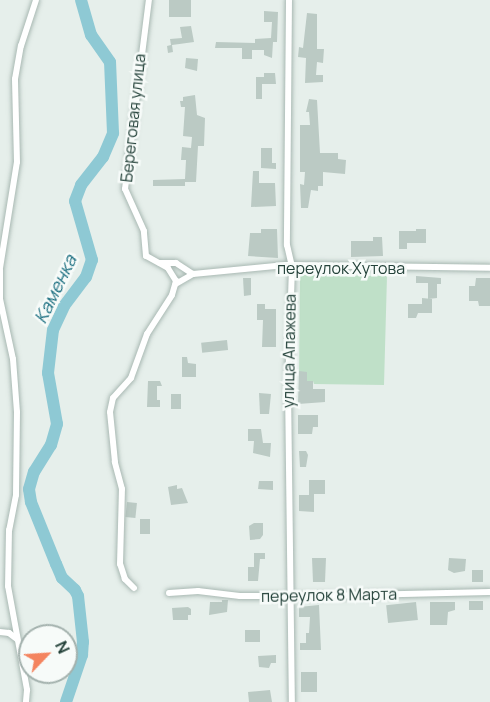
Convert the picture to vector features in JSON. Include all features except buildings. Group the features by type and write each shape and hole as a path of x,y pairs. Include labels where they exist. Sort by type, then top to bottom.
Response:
{"street":[{"path":"26,702 27,690 8,586 9,530 15,495 17,412 13,359 0,299 0,269 17,162 15,80 21,46 36,0"},
{"name":"Береговая улица","path":"149,0 125,182 128,201 144,231 146,256 172,271 176,284"},
{"name":"улица Апажева","path":"290,0 287,245 292,267 288,386 292,596 289,658 292,702"},
{"path":"134,588 125,579 120,564 122,489 115,462 110,412 113,398 131,378 147,334 176,284 193,274 176,263 159,263"},
{"name":"переулок Хутова","path":"193,274 286,265 292,267 490,268"},
{"name":"переулок 8 Марта","path":"169,593 198,591 240,596 292,596 490,592"},
{"path":"15,619 2,632 17,639"}],"green space":[{"path":"300,275 387,276 384,385 314,384 313,381 299,381"}],"waterway":[{"name":"Каменка","path":"66,702 82,655 83,642 78,596 62,578 31,502 29,489 34,472 51,445 57,424 48,373 53,330 64,306 86,277 92,260 75,201 81,185 103,157 113,133 110,62 91,35 81,0"}]}
